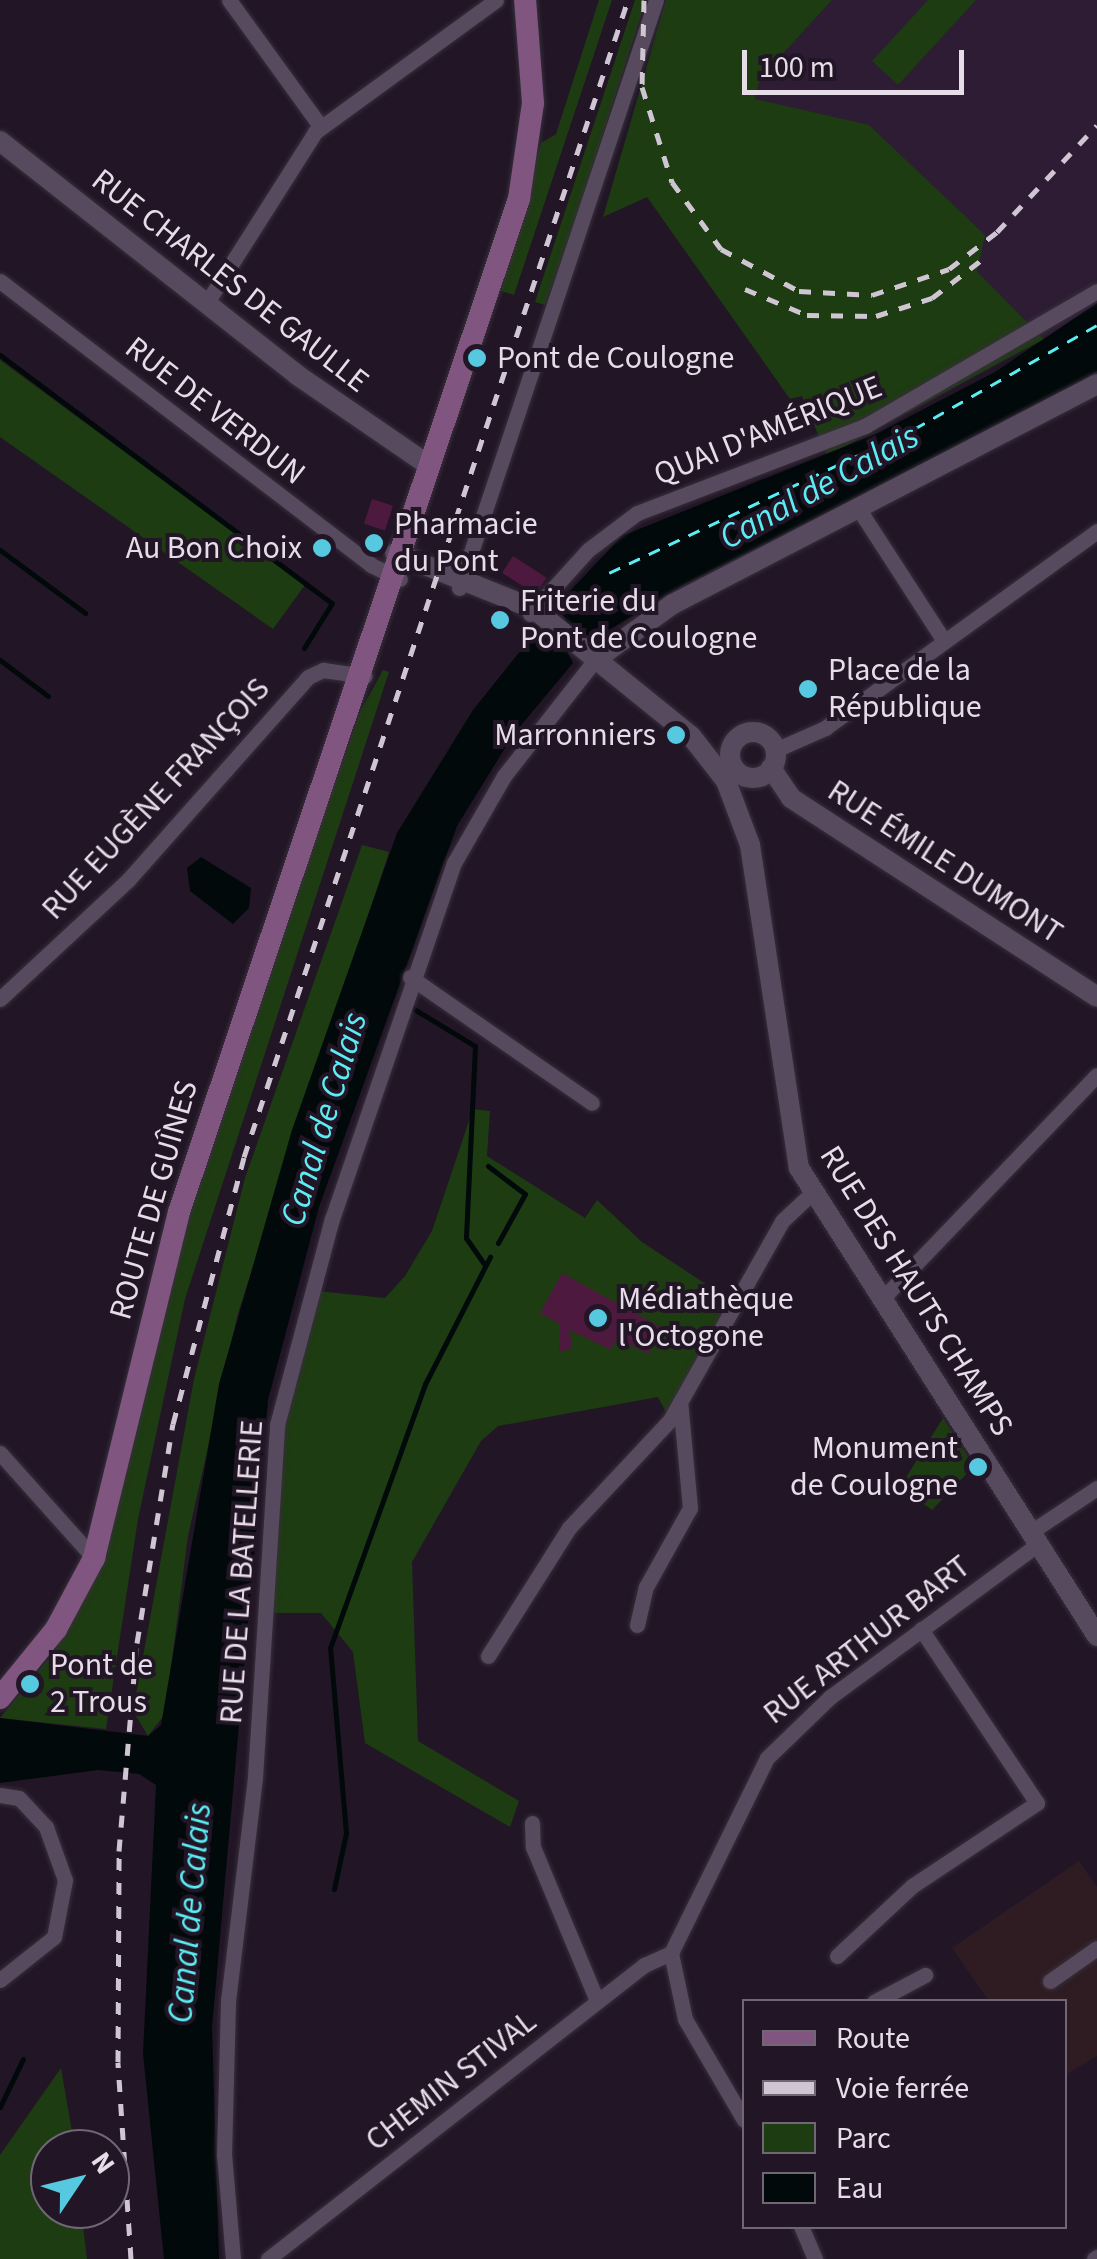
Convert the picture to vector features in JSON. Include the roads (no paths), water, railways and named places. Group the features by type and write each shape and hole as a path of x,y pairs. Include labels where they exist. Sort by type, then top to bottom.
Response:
{"main road":[{"path":"398,566 529,160 533,72 525,0"},
{"path":"398,566 451,435 459,376"},
{"name":"ROUTE DE GUÎNES","path":"0,1698 46,1643 94,1558 179,1212 398,566"}],"street":[{"path":"228,0 321,126"},
{"path":"206,304 321,126 496,0"},
{"path":"462,582 656,0"},
{"name":"RUE CHARLES DE GAULLE","path":"0,141 206,304 428,464"},
{"name":"RUE DE VERDUN","path":"0,281 398,566"},
{"name":"QUAI D'AMÉRIQUE","path":"537,615 596,542 644,510 865,426 1097,290"},
{"path":"398,566 462,582 537,615 590,655 662,610 860,511 1097,384"},
{"path":"860,511 944,641"},
{"path":"691,736 733,760 752,778 773,759 858,704 1097,531"},
{"name":"RUE DES HAUTS CHAMPS","path":"590,655 691,736 726,781 746,830"},
{"name":"RUE DE LA BATELLERIE","path":"233,2259 224,2155 228,2000 256,1777 274,1443 332,1219 410,977 489,797 590,655"},
{"name":"RUE EUGÈNE FRANÇOIS","path":"0,1000 128,880 308,678 324,670 362,675"},
{"path":"733,760 755,732 773,759"},
{"name":"RUE ÉMILE DUMONT","path":"773,759 790,798 1097,997"},
{"name":"RUE DES HAUTS CHAMPS","path":"733,760 786,1123 812,1194 1097,1636"},
{"path":"410,977 592,1103"},
{"path":"882,1299 1097,1075"},
{"path":"488,1656 569,1528 680,1402 782,1221 812,1194"},
{"path":"636,1625 646,1588 690,1508 680,1402"},
{"path":"0,1453 94,1558"},
{"name":"RUE ARTHUR BART","path":"671,1952 773,1749 1097,1488"},
{"path":"837,1956 912,1886 1037,1803 921,1629"},
{"path":"0,1794 26,1804 60,1850 64,1893 54,1938 0,1980"},
{"path":"532,1823 534,1847 597,2001"},
{"path":"1050,1981 1097,1948"},
{"path":"671,1952 685,2020 739,2098"},
{"name":"CHEMIN STIVAL","path":"268,2259 597,2001 671,1952"},
{"path":"880,1999 925,1975"},
{"path":"802,2229 814,2259"}],"water":[{"name":"Canal de Calais","path":"1097,303 1097,371 1067,390 681,586 596,638 583,635 568,653 573,663 513,735 457,826 319,1207 268,1400 212,2027 219,2259 164,2259 143,2054 156,1785 139,1774 98,1770 0,1783 0,1718 148,1736 161,1725 219,1384 292,1130 397,833 473,710 537,630 551,641 566,620 556,606 622,536 878,433 995,372"},
{"path":"201,857 251,888 249,908 233,924 190,891 187,868"}],"waterway":[{"path":"0,355 332,603 304,648"},
{"path":"0,550 85,613"},
{"path":"0,660 48,696"},
{"path":"409,1006 475,1046 466,1238 484,1264"},
{"path":"488,1166 525,1194 498,1243"},
{"path":"334,1889 346,1833 330,1648 425,1384 490,1257"},
{"path":"0,2107 23,2059"}],"railway":[{"path":"131,2259 118,2062 119,1851 137,1643 173,1424 244,1157 628,0"},
{"path":"644,0 642,87 672,182 721,249 799,291 872,295 949,269 997,232 1097,125"},
{"path":"745,289 807,315 876,316 932,298 984,258"}],"place":[{"name":"Pont de Coulogne","path":"477,358"},
{"name":"Pharmacie du Pont","path":"374,543"},
{"name":"Au Bon Choix","path":"322,548"},
{"name":"Friterie du Pont de Coulogne","path":"500,620"},
{"name":"Place de la République","path":"808,689"},
{"name":"Marronniers","path":"676,735"},
{"name":"Médiathèque l'Octogone","path":"598,1318"},
{"name":"Monument de Coulogne","path":"978,1467"},
{"name":"Pont de 2 Trous","path":"30,1684"}]}
